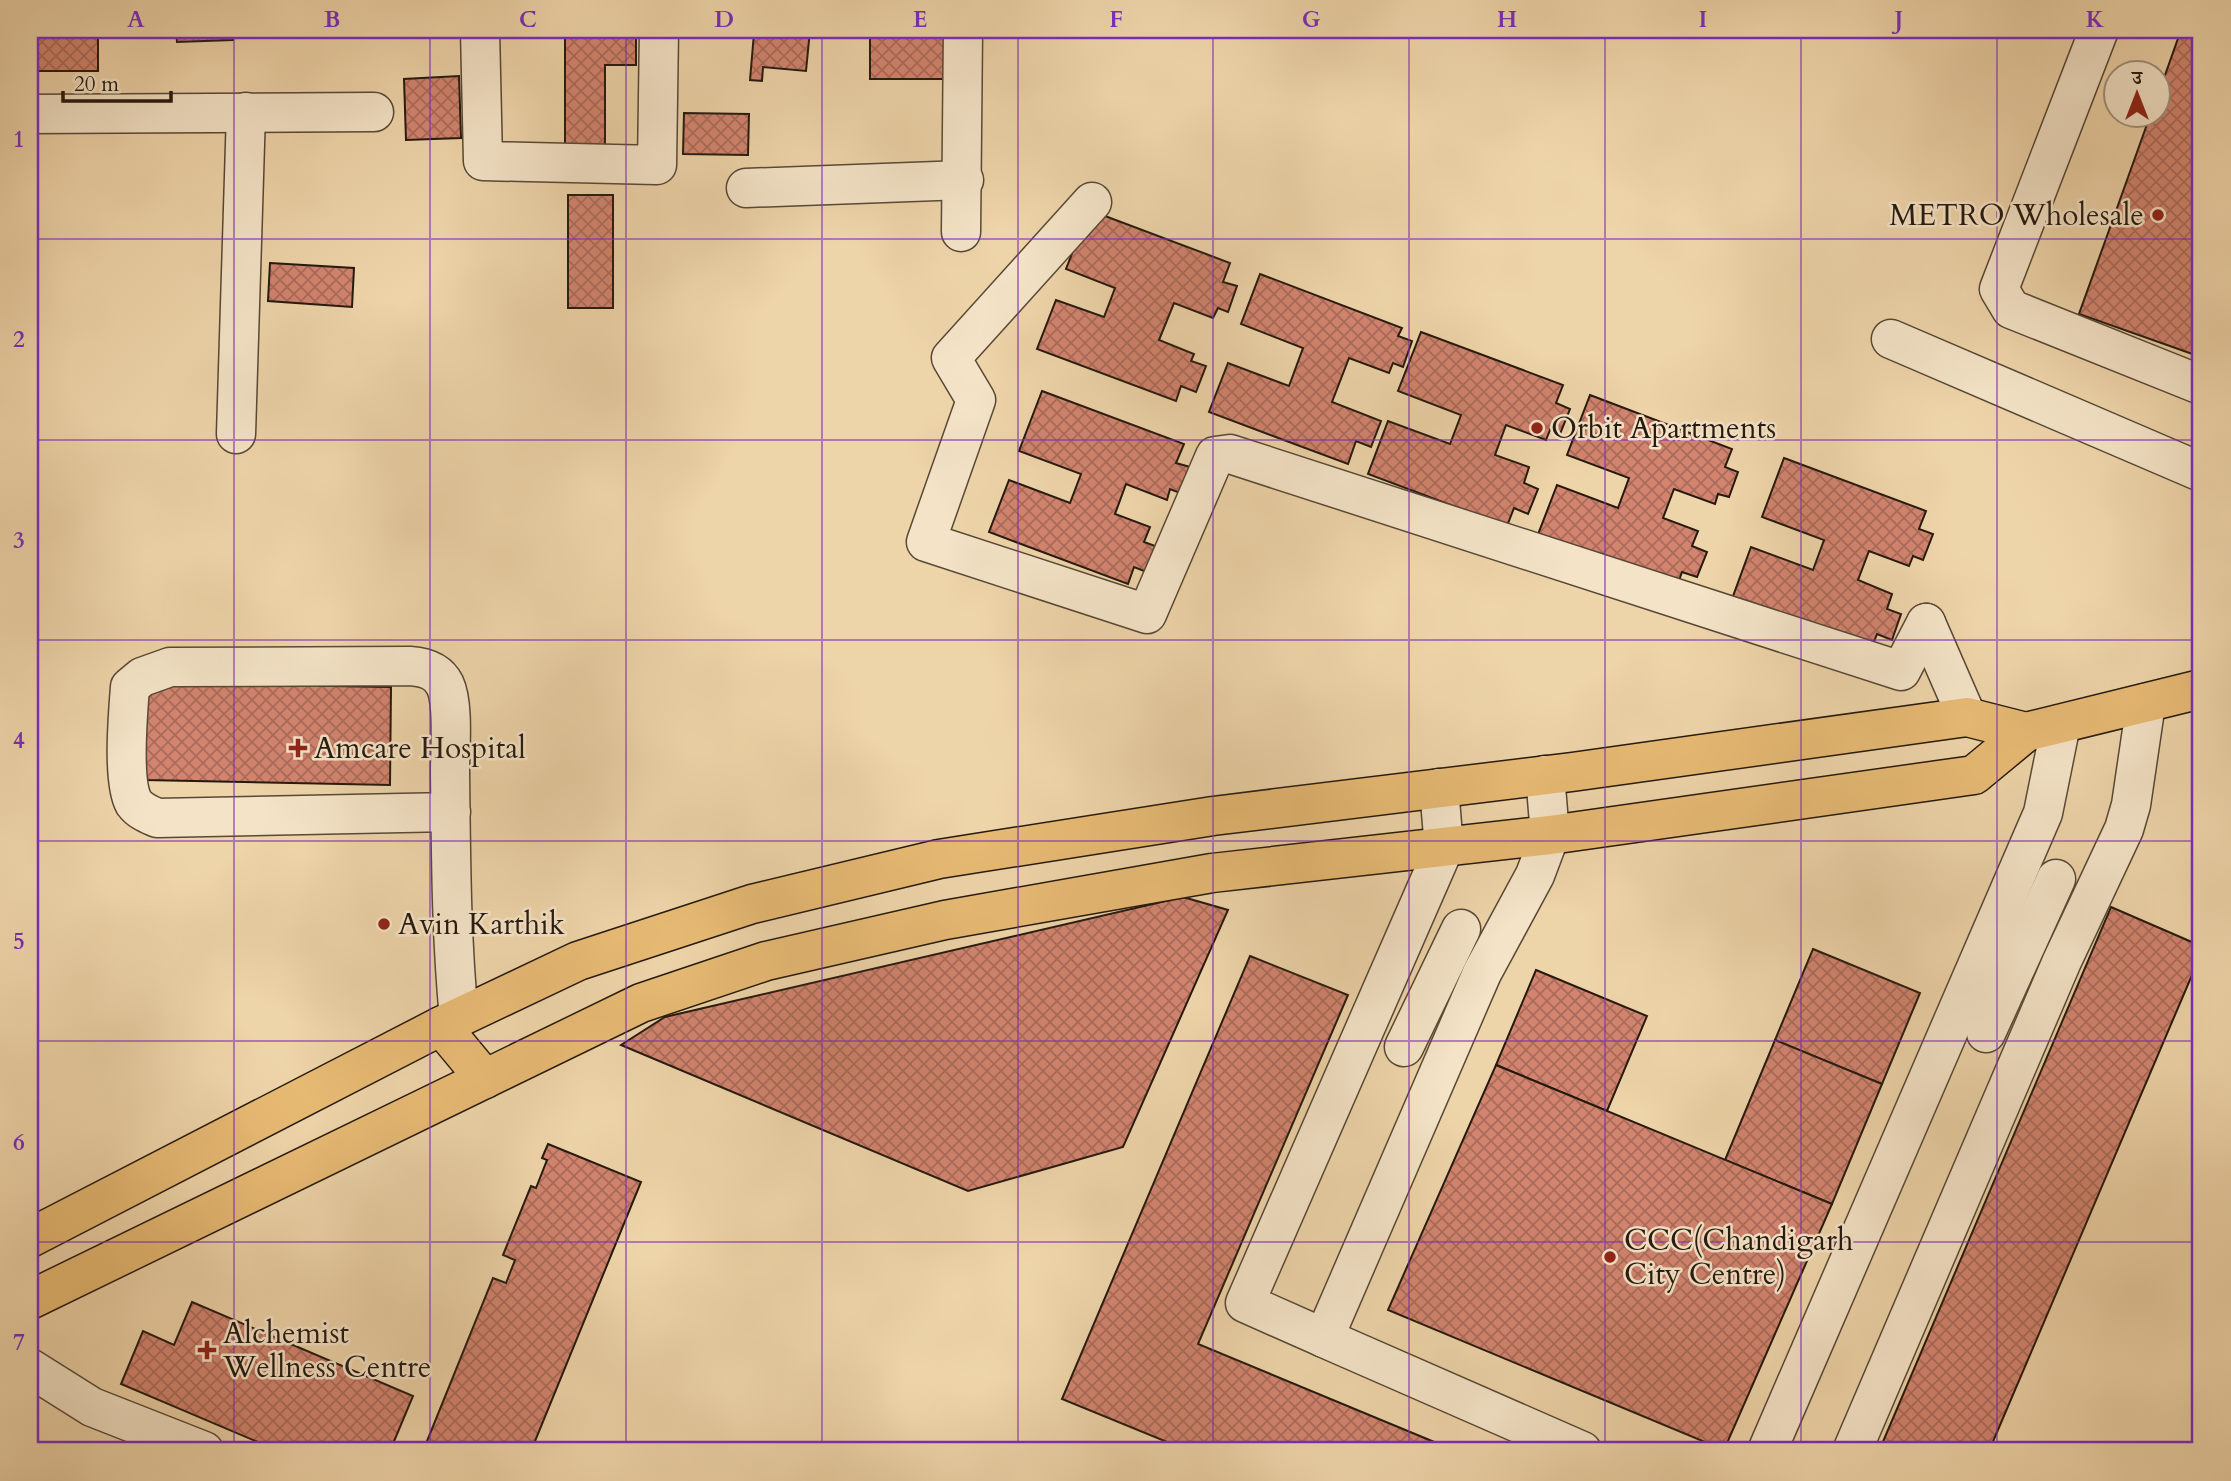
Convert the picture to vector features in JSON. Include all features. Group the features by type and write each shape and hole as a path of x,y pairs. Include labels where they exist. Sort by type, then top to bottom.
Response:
{"main road":[{"path":"30,1300 641,1003 765,961 945,920 1212,873 1550,835 1974,775 2043,728 2201,689"},
{"path":"30,1238 450,1022 578,961 752,904 939,859 1213,816 1545,775 1967,717 2043,728"},
{"path":"450,1022 485,1079"}],"street":[{"path":"480,30 483,161 657,165 659,30"},
{"path":"961,232 964,180 963,30"},
{"path":"2099,30 1999,289 2011,309 2201,385"},
{"path":"30,114 374,112"},
{"path":"236,434 246,113"},
{"path":"746,188 964,180"},
{"path":"1092,202 951,358 976,400 926,542 1147,614 1215,456 1230,454 1901,671 1926,623 1967,717"},
{"path":"1891,339 2201,471"},
{"path":"450,1022 453,962 451,812 449,696 445,685 427,667 170,667 142,677 130,687 126,733 130,790 141,810 157,818 451,812"},
{"path":"1852,1451 2062,961 2124,829 2131,805 2146,703"},
{"path":"1767,1451 2043,813 2043,728"},
{"path":"1324,1338 1496,948 1527,892 1550,835 1545,775"},
{"path":"1439,788 1444,848 1245,1303 1582,1451"},
{"path":"2021,863 2092,897"},
{"path":"1986,1033 2056,880"},
{"path":"1418,908 1496,948"},
{"path":"1404,1047 1461,929"},
{"path":"30,1368 92,1407 204,1451"}],"building":[{"path":"30,30 98,30 98,71 30,71"},
{"path":"176,30 233,30 233,40 177,42"},
{"path":"363,30 415,30 415,34 363,34"},
{"path":"565,30 636,30 636,65 605,65 605,146 565,146"},
{"path":"767,30 810,30 806,71 763,67 762,81 750,80 754,33 767,34"},
{"name":"METRO Wholesale","path":"2181,30 2201,30 2201,357 2079,314 2145,130 2172,130 2170,60"},
{"path":"870,32 951,32 951,79 870,79"},
{"path":"459,76 461,138 406,140 404,79"},
{"path":"684,113 749,114 748,155 683,154"},
{"path":"568,195 613,195 613,308 568,308"},
{"path":"1089,210 1230,263 1223,282 1237,286 1228,312 1218,308 1213,318 1174,303 1159,340 1194,354 1191,361 1206,366 1196,392 1181,386 1176,401 1037,349 1056,300 1104,317 1115,288 1066,269"},
{"path":"270,263 354,268 352,307 268,301"},
{"path":"1260,274 1402,328 1398,336 1412,341 1403,367 1393,363 1389,373 1349,358 1332,402 1381,421 1371,447 1356,441 1348,464 1209,412 1228,363 1289,386 1303,348 1241,324"},
{"name":"Orbit Apartments","path":"1421,332 1563,385 1556,403 1570,409 1560,434 1550,430 1546,440 1506,425 1495,455 1529,467 1524,483 1538,489 1528,514 1514,508 1507,526 1368,474 1388,421 1450,444 1461,415 1398,391"},
{"path":"1042,391 1184,444 1176,463 1190,467 1180,493 1170,489 1167,500 1126,484 1115,514 1150,527 1144,542 1158,547 1149,573 1134,567 1128,584 989,532 1009,480 1070,503 1081,474 1019,451"},
{"path":"1590,395 1732,449 1725,467 1738,472 1729,497 1718,494 1715,504 1674,489 1663,518 1698,531 1692,546 1707,552 1697,577 1682,572 1676,589 1537,537 1557,485 1618,508 1629,478 1567,455"},
{"path":"1784,458 1926,511 1919,529 1933,534 1923,560 1913,556 1909,566 1869,551 1858,580 1892,594 1887,609 1901,614 1892,640 1877,634 1870,651 1732,599 1751,547 1813,570 1824,540 1762,517"},
{"path":"146,683 391,687 390,785 145,780"},
{"path":"1183,897 1228,910 1123,1147 968,1191 621,1045 665,1017"},
{"path":"2111,907 2201,946 2201,954 1989,1451 1879,1451"},
{"path":"1813,949 1920,993 1882,1084 1775,1040"},
{"path":"1250,956 1348,995 1198,1344 1456,1451 1189,1451 1062,1399"},
{"path":"1536,970 1647,1016 1607,1111 1496,1065"},
{"path":"1775,1040 1882,1084 1832,1204 1725,1160"},
{"name":"CCC(Chandigarh City Centre)","path":"1496,1065 1832,1204 1724,1450 1388,1310"},
{"path":"548,1144 641,1182 531,1451 423,1451 493,1278 506,1283 515,1260 503,1255 531,1186 536,1188 547,1160 542,1158"},
{"path":"192,1302 413,1396 390,1451 279,1451 121,1384 143,1331 174,1345"}],"place":[{"name":"METRO Wholesale","path":"2158,215"},
{"name":"Orbit Apartments","path":"1537,428"},
{"name":"Amcare Hospital","path":"298,748"},
{"name":"Avin Karthik","path":"384,924"},
{"name":"CCC(Chandigarh City Centre)","path":"1610,1257"},
{"name":"Alchemist Wellness Centre","path":"207,1350"}]}
